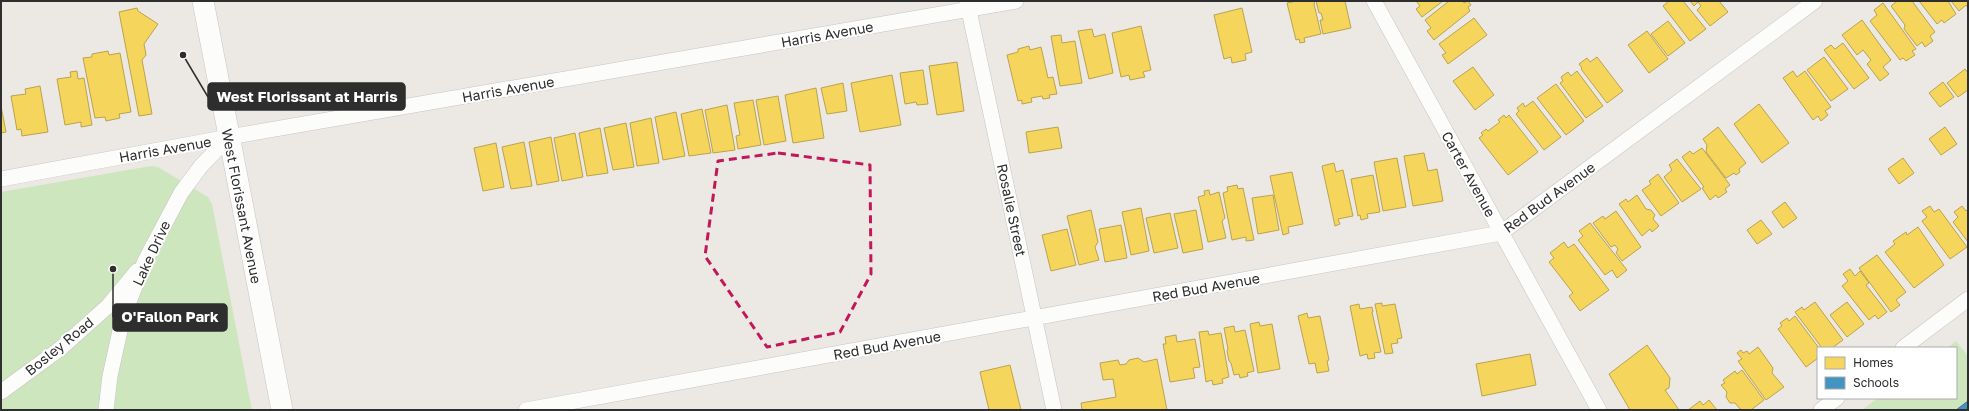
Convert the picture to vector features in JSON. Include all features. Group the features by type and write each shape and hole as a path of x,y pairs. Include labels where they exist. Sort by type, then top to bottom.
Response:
{"main road":[{"name":"West Florissant Avenue","path":"203,1 282,410"}],"street":[{"name":"Harris Avenue","path":"1,179 968,5 1016,1"},
{"name":"Carter Avenue","path":"1374,1 1599,410"},
{"name":"Red Bud Avenue","path":"526,410 1502,233 1815,1"},
{"name":"Rosalie Street","path":"968,5 1054,410"},
{"name":"Lake Drive","path":"106,410 110,376 123,317 145,261 181,193 201,166 229,138"},
{"name":"Bosley Road","path":"1,392 67,343 108,306 145,261"},
{"path":"1904,347 1968,299"},
{"path":"1821,410 1836,399"}],"highlighted area":[{"path":"778,153 870,165 871,274 840,332 767,347 705,256 718,161"}],"green space":[{"path":"151,166 158,167 208,197 212,204 252,410 1,410 1,192"},
{"path":"1956,341 1968,356 1968,401 1956,410 1862,410 1877,399 1957,399 1957,347 1948,347"}],"building: Homes":[{"path":"1297,1 1315,1 1314,4 1321,34 1304,38 1305,42 1300,43 1299,39 1296,40 1287,3"},
{"path":"1316,1 1345,1 1351,28 1323,34 1320,20 1323,20 1321,13 1319,13"},
{"path":"1416,1 1443,1 1422,17 1416,9 1420,6"},
{"path":"1449,1 1463,1 1464,3 1468,1 1471,5 1468,7 1470,11 1434,40 1427,31 1431,28 1425,20"},
{"path":"1669,1 1683,1 1706,29 1690,41 1663,6"},
{"path":"1690,1 1719,1 1728,12 1710,26 1697,10 1701,6 1698,2 1694,6"},
{"path":"1897,1 1912,1 1935,32 1930,36 1933,41 1925,47 1922,42 1917,46 1904,29 1905,25 1891,6"},
{"path":"1919,1 1948,1 1956,14 1944,23 1942,20 1937,24"},
{"path":"1951,1 1968,1 1968,8 1966,5 1959,11"},
{"path":"1883,3 1916,49 1912,51 1915,55 1906,61 1903,58 1900,60 1870,21 1877,15 1874,10"},
{"path":"137,8 138,11 158,24 144,44 146,55 142,60 152,114 139,116 119,12"},
{"path":"1242,8 1252,52 1245,54 1246,60 1232,63 1231,57 1224,59 1214,15"},
{"path":"1474,18 1487,35 1448,64 1442,55 1446,53 1439,44"},
{"path":"1862,20 1891,60 1883,67 1889,74 1880,81 1867,64 1871,60 1863,50 1857,55 1842,35"},
{"path":"1668,21 1685,43 1668,56 1651,34"},
{"path":"1141,26 1151,70 1143,72 1145,77 1130,80 1129,75 1121,77 1112,33"},
{"path":"1092,29 1094,37 1105,34 1113,73 1089,79 1078,31"},
{"path":"1647,31 1668,59 1649,73 1628,45"},
{"path":"1061,35 1062,43 1075,41 1082,83 1060,86 1051,36"},
{"path":"1843,43 1869,78 1854,89 1824,50 1831,45 1835,49"},
{"path":"1029,46 1030,50 1041,47 1048,78 1053,77 1057,94 1049,95 1050,98 1043,99 1042,96 1031,98 1032,102 1022,104 1022,100 1018,101 1007,55 1018,52 1018,49"},
{"path":"108,51 109,55 120,53 131,112 119,114 120,118 106,121 105,117 95,118 83,58 92,57 92,54"},
{"path":"1597,57 1623,91 1607,103 1581,69 1582,68 1579,64 1587,58 1590,62"},
{"path":"1824,57 1848,89 1831,101 1807,70"},
{"path":"957,62 964,111 937,115 929,66"},
{"path":"1473,67 1494,95 1475,110 1453,81"},
{"path":"1965,69 1968,73 1968,90 1958,97 1947,83"},
{"path":"923,70 928,104 917,105 916,102 905,104 900,73"},
{"path":"77,71 78,79 84,78 92,125 81,127 81,122 65,125 57,79 71,77 70,72"},
{"path":"1577,71 1603,106 1586,118 1560,83 1563,81 1561,77 1568,72 1571,76"},
{"path":"1793,71 1797,77 1805,71 1831,107 1825,111 1828,115 1821,121 1818,116 1813,120 1783,78"},
{"path":"892,75 901,125 860,132 851,83"},
{"path":"1943,82 1954,97 1940,107 1929,93"},
{"path":"843,83 847,111 827,114 821,88"},
{"path":"1556,84 1584,121 1566,135 1537,98"},
{"path":"40,86 48,132 22,136 21,129 17,130 11,96 26,94 25,89"},
{"path":"816,88 824,138 793,143 785,95"},
{"path":"778,96 786,141 764,145 756,100"},
{"path":"753,100 761,145 738,149 736,136 740,135 734,103"},
{"path":"1533,101 1561,137 1544,150 1516,114 1519,111 1517,108 1523,103 1525,107"},
{"path":"1759,104 1789,143 1762,163 1734,124"},
{"path":"727,105 735,150 713,153 705,110"},
{"path":"1,106 6,132 1,133"},
{"path":"702,109 711,153 689,156 681,114"},
{"path":"676,112 685,156 663,160 655,117"},
{"path":"1504,115 1506,118 1509,115 1538,152 1508,175 1479,138 1483,135 1481,133 1486,129 1488,131 1500,122 1498,120"},
{"path":"651,118 659,163 637,166 630,123"},
{"path":"626,123 634,167 613,170 604,128"},
{"path":"1058,127 1062,148 1029,153 1026,132"},
{"path":"1718,127 1746,163 1739,169 1740,172 1736,175 1734,173 1726,178 1706,152 1707,145 1703,139"},
{"path":"1945,127 1957,144 1941,155 1929,139"},
{"path":"600,128 608,173 587,176 579,133"},
{"path":"575,133 583,177 562,181 554,138"},
{"path":"551,137 559,181 537,185 529,142"},
{"path":"524,142 532,186 511,189 502,147"},
{"path":"496,143 504,187 483,191 474,148"},
{"path":"1702,148 1730,185 1725,189 1727,192 1718,198 1716,195 1710,200 1702,188 1704,187 1682,157 1690,151 1693,154"},
{"path":"1424,153 1428,171 1437,169 1443,201 1413,206 1404,156"},
{"path":"1397,158 1406,207 1383,211 1374,162"},
{"path":"1903,158 1914,173 1899,184 1888,169"},
{"path":"1677,159 1701,189 1682,202 1664,177 1672,170 1669,165"},
{"path":"1334,163 1336,172 1343,170 1353,216 1338,219 1340,224 1335,226 1322,166"},
{"path":"1292,172 1303,224 1288,227 1289,233 1283,235 1270,176"},
{"path":"1658,174 1679,203 1661,216 1642,190 1651,184 1649,181"},
{"path":"1373,175 1380,212 1367,214 1368,218 1361,220 1360,215 1358,216 1351,179"},
{"path":"1237,185 1238,189 1243,188 1254,240 1246,241 1246,237 1232,240 1223,193 1228,191 1227,187"},
{"path":"1209,190 1210,195 1219,192 1225,218 1222,221 1226,238 1208,242 1198,197 1205,195 1204,191"},
{"path":"1273,195 1279,230 1258,234 1252,198"},
{"path":"1637,195 1646,209 1651,210 1655,215 1653,219 1659,226 1652,232 1650,229 1642,236 1619,204 1626,199 1628,202"},
{"path":"1785,202 1797,218 1783,228 1772,212"},
{"path":"1930,206 1934,212 1939,209 1967,247 1950,259 1922,221 1927,217 1922,211"},
{"path":"1962,206 1966,211 1968,209 1968,242 1953,222 1958,217 1954,212"},
{"path":"1141,208 1149,251 1131,255 1122,212"},
{"path":"1091,210 1098,242 1095,247 1099,260 1079,265 1067,216"},
{"path":"1196,210 1203,249 1183,253 1174,214"},
{"path":"1616,211 1641,247 1622,261 1616,253 1618,249 1615,245 1611,247 1593,223 1603,216 1605,219"},
{"path":"1170,213 1178,248 1154,253 1146,218"},
{"path":"1761,220 1772,234 1757,244 1747,230"},
{"path":"1590,223 1627,270 1617,278 1612,270 1605,275 1578,240 1583,236 1579,231"},
{"path":"1121,225 1127,258 1105,262 1099,229"},
{"path":"1918,227 1944,265 1914,288 1885,252 1895,244 1893,241 1906,232 1907,235"},
{"path":"1067,229 1076,265 1051,271 1042,235"},
{"path":"1564,242 1568,248 1574,244 1609,290 1580,311 1569,296 1573,293 1549,262 1554,258 1550,253"},
{"path":"1877,255 1906,292 1896,300 1900,305 1891,312 1859,268"},
{"path":"1850,269 1855,276 1860,271 1869,283 1866,285 1887,312 1878,319 1875,315 1869,320 1842,286 1848,281 1843,274"},
{"path":"1815,302 1843,340 1833,347 1821,347 1795,312 1802,307 1804,310"},
{"path":"1847,302 1864,324 1847,337 1830,315"},
{"path":"1382,303 1382,306 1395,304 1402,338 1397,339 1398,343 1391,344 1393,353 1385,354 1375,304"},
{"path":"1359,304 1360,309 1372,307 1381,352 1374,353 1375,358 1368,359 1367,354 1360,356 1350,306"},
{"path":"1307,313 1308,318 1320,316 1329,360 1327,361 1329,371 1317,373 1315,363 1309,364 1298,316"},
{"path":"1795,316 1818,347 1817,347 1817,359 1806,367 1778,329 1782,326 1780,323 1787,318 1789,321"},
{"path":"1259,322 1260,326 1272,324 1280,369 1258,373 1250,324"},
{"path":"1234,326 1235,332 1245,330 1254,371 1247,373 1248,376 1240,378 1239,374 1234,375 1231,363 1229,361 1224,328"},
{"path":"1208,331 1209,335 1221,333 1229,377 1222,379 1223,383 1213,385 1212,380 1206,382 1199,332"},
{"path":"1176,335 1177,342 1195,339 1200,367 1193,368 1195,378 1170,382 1163,344 1166,344 1165,337"},
{"path":"1647,345 1670,378 1669,388 1665,390 1679,410 1630,410 1609,374"},
{"path":"1758,347 1773,368 1772,373 1784,387 1766,400 1738,361 1742,359 1737,353 1741,350 1743,353 1747,351 1749,354"},
{"path":"1530,354 1536,385 1482,396 1476,364"},
{"path":"1138,358 1144,362 1157,359 1167,410 1082,410 1081,403 1116,397 1113,379 1103,380 1100,363 1118,360 1120,365 1126,364 1129,360"},
{"path":"1010,365 1021,410 989,410 980,372"},
{"path":"1742,370 1764,400 1751,410 1741,410 1735,403 1730,403 1726,397 1727,392 1721,385 1725,383 1723,380 1735,371 1737,374"},
{"path":"1709,400 1717,410 1688,410 1700,401 1703,405"}],"building: Schools":[{"path":"1968,401 1968,410 1956,410"}],"place":[{"name":"West Florissant at Harris","path":"183,55"},
{"name":"O'Fallon Park","path":"113,269"}]}
